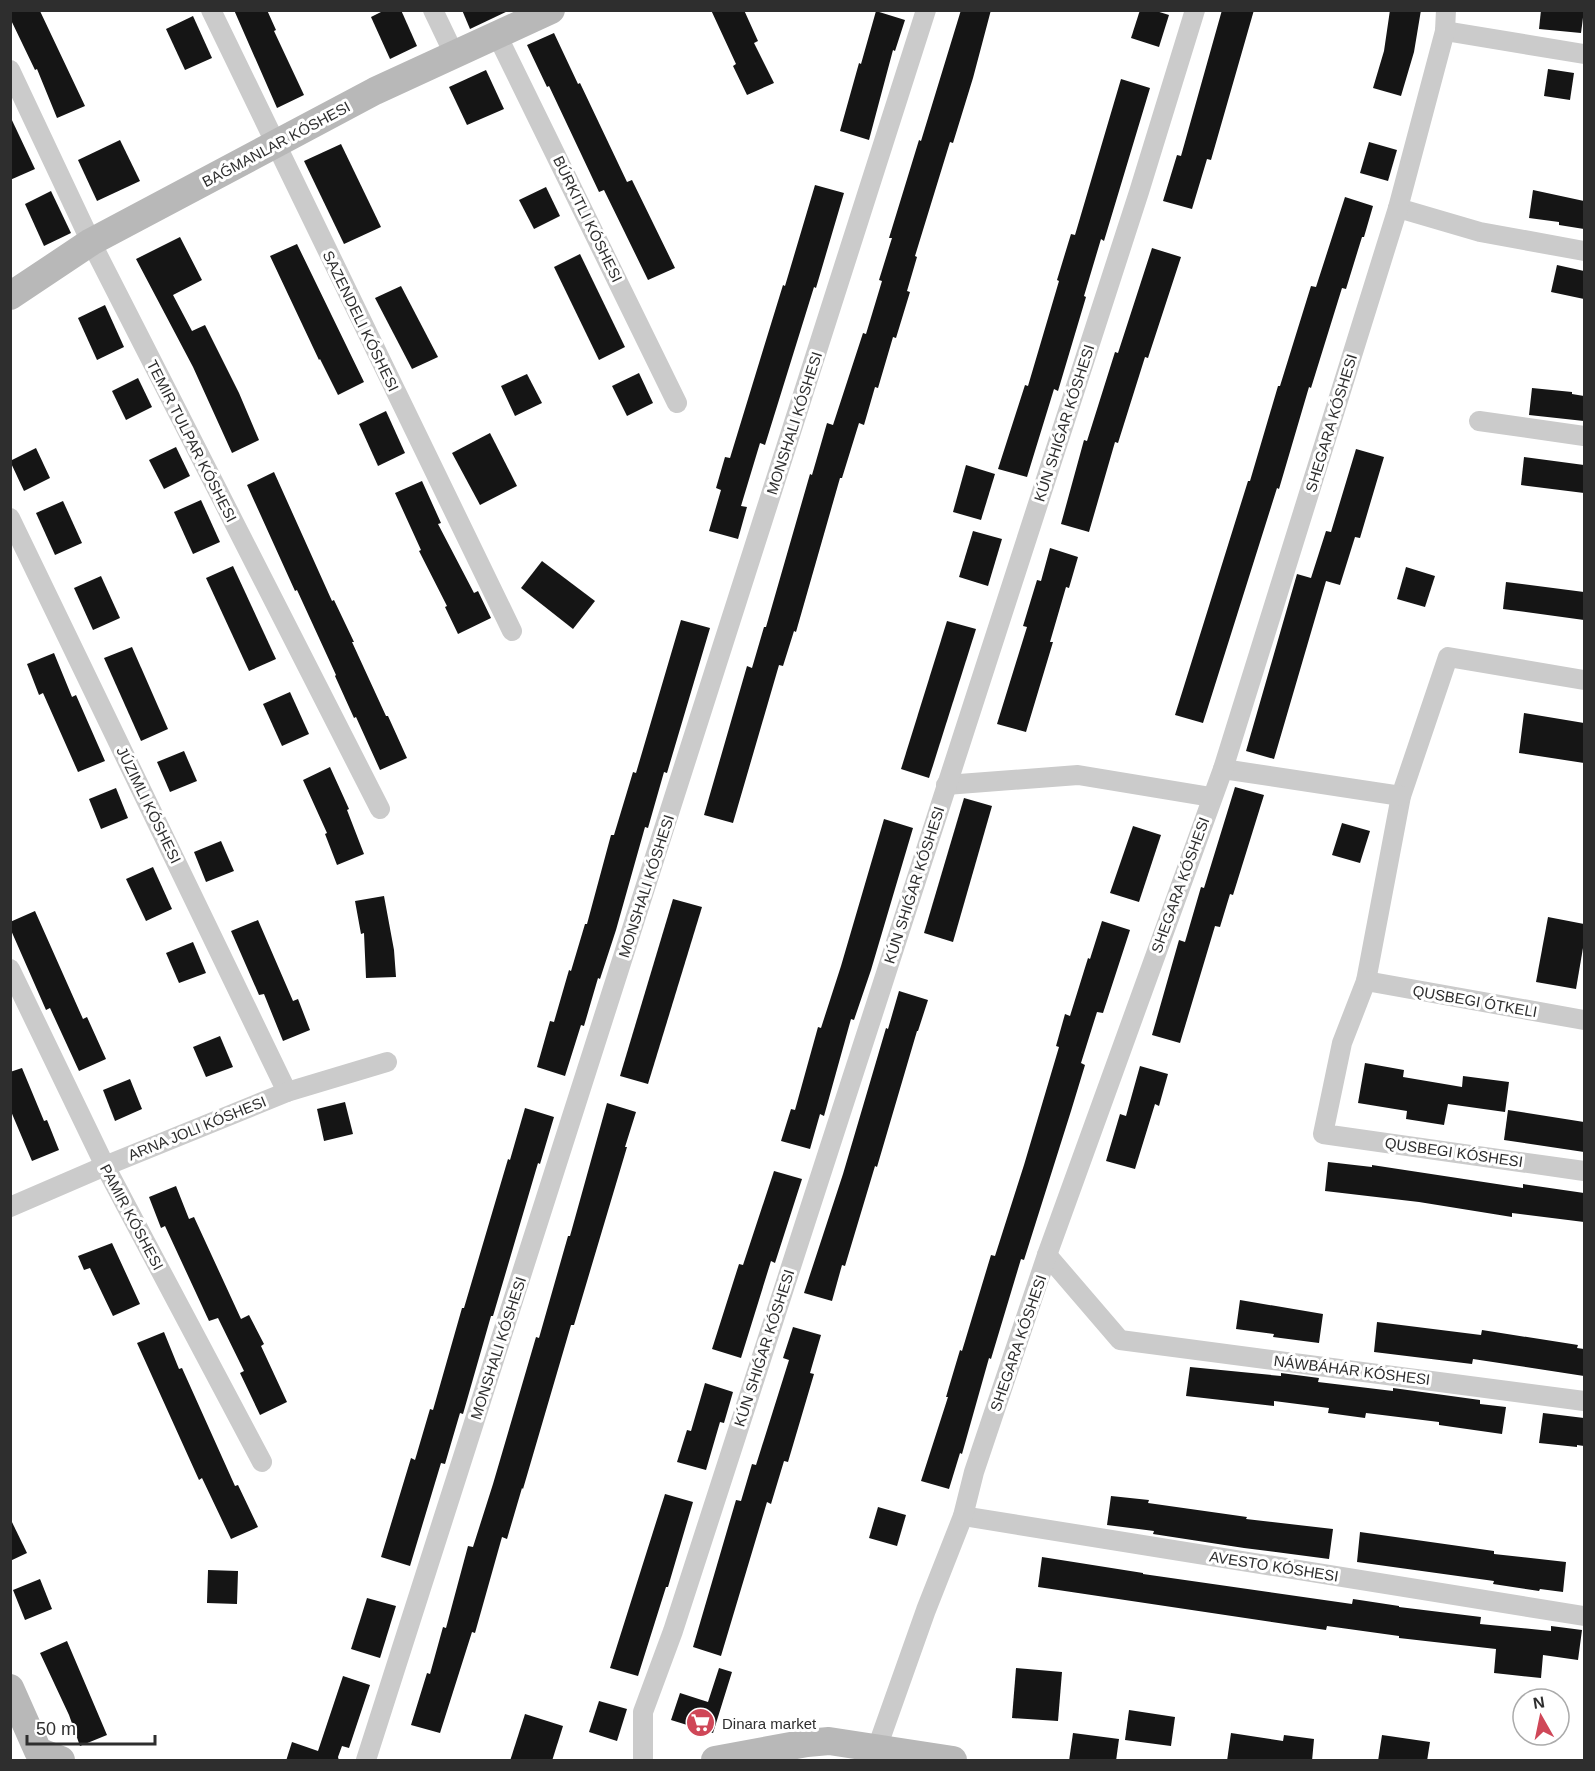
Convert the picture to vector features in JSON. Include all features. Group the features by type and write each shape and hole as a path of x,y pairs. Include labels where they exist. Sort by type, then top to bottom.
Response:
{"street":[{"name":"SAZENDELI KÓSHESI","path":"211,10 512,631"},
{"path":"433,10 455,56"},
{"name":"BAǴMANLAR KÓSHESI","path":"10,296 91,242 375,91 551,10"},
{"path":"366,1761 926,10"},
{"path":"643,1761 643,1712 673,1631 1135,204 1195,10"},
{"name":"SHEGARA KÓSHESI","path":"877,1748 918,1631 963,1516 974,1472 1047,1255 1223,769 1398,208 1445,31 1446,10"},
{"path":"1445,31 1584,54"},
{"name":"BÚRKITLI KÓSHESI","path":"498,35 677,403"},
{"name":"TEMIR TULPAR KÓSHESI","path":"10,70 91,242 380,809"},
{"path":"1398,208 1480,232 1584,251"},
{"path":"1479,421 1584,436"},
{"name":"JÚZIMLI KÓSHESI","path":"10,518 287,1092"},
{"path":"1366,981 1401,796 1448,657 1584,680"},
{"path":"1223,769 1401,796"},
{"path":"946,785 1078,775 1211,797"},
{"name":"PAMIR KÓSHESI","path":"10,969 105,1166 262,1462"},
{"name":"QUSBEGI ÓTKELI","path":"1366,981 1584,1020"},
{"name":"QUSBEGI KÓSHESI","path":"1366,981 1342,1042 1323,1134 1584,1171"},
{"path":"10,1207 287,1092 387,1062"},
{"name":"NÁWBÁHÁR KÓSHESI","path":"1047,1255 1120,1340 1584,1401"},
{"name":"AVESTO KÓSHESI","path":"963,1516 1584,1616"},
{"path":"10,1688 16,1717 50,1756"},
{"path":"715,1761 752,1757 807,1743 829,1741 953,1761"}],"building":[{"path":"10,10 40,11 85,106 57,118 37,69 35,70 10,18"},
{"path":"234,10 267,10 276,30 274,31 304,95 277,108"},
{"path":"385,10 401,10 417,46 390,59 371,17"},
{"path":"462,10 510,10 470,29"},
{"path":"711,10 744,10 758,41 754,43 774,83 747,95 733,66 736,64"},
{"path":"961,10 991,10 953,143 950,142 915,256 917,257 907,291 910,292 896,338 893,337 878,388 875,387 864,425 859,423 842,478 840,478 796,632 794,631 783,666 779,665 733,823 704,815 747,666 752,668 764,627 766,627 827,423 833,425 863,333 866,334 882,281 879,280 892,238 889,238"},
{"path":"1140,10 1153,10 1169,15 1159,47 1131,38"},
{"path":"1222,10 1254,10 1211,160 1207,159 1192,209 1163,201 1177,155 1181,156"},
{"path":"1390,10 1421,10 1414,52 1401,96 1373,88 1384,51"},
{"path":"1541,10 1584,10 1581,33 1539,29"},
{"path":"876,11 905,20 895,51 893,50 869,140 840,131"},
{"path":"193,16 212,58 185,70 166,29"},
{"path":"554,33 627,182 632,180 675,268 648,280 604,190 599,192 527,45"},
{"path":"1548,69 1574,73 1570,100 1544,96"},
{"path":"486,70 504,109 467,125 449,87"},
{"path":"1121,79 1150,88 1104,241 1101,239 1058,391 1054,389 1027,477 998,469 1025,385 1028,386 1059,281 1057,280 1071,234 1075,235"},
{"path":"10,116 35,169 10,180"},
{"path":"120,140 140,181 97,201 78,160"},
{"path":"1369,142 1397,150 1388,181 1360,173"},
{"path":"341,144 381,227 344,244 304,161"},
{"path":"815,185 844,193 765,445 760,443 741,506 747,507 738,539 709,531 721,490 716,488 725,457 730,458"},
{"path":"546,187 560,216 534,229 519,200"},
{"path":"1533,190 1584,201 1584,229 1559,225 1559,222 1529,218"},
{"path":"51,191 71,233 44,246 25,204"},
{"path":"1345,197 1373,206 1364,237 1362,237 1346,289 1342,288 1311,388 1309,387 1279,489 1277,488 1203,723 1175,715 1278,386 1280,386 1311,286 1316,287"},
{"path":"180,237 202,280 173,295 192,331 205,325 239,393 259,440 232,453 193,367 136,259"},
{"path":"297,244 364,382 338,395 270,256"},
{"path":"1152,248 1181,257 1148,358 1145,357 1118,443 1115,442 1089,532 1061,524 1084,440 1087,441 1115,352 1118,353"},
{"path":"580,254 625,347 599,360 554,267"},
{"path":"1557,265 1584,271 1584,299 1551,292"},
{"path":"401,286 438,357 412,369 375,298"},
{"path":"105,305 124,347 97,360 78,318"},
{"path":"639,373 653,403 627,416 612,386"},
{"path":"527,374 542,403 515,416 501,386"},
{"path":"138,378 152,407 126,420 112,391"},
{"path":"1532,388 1572,392 1572,394 1584,396 1584,421 1529,415"},
{"path":"386,411 405,453 378,466 359,424"},
{"path":"490,433 517,486 480,505 452,453"},
{"path":"176,447 190,476 164,489 149,460"},
{"path":"36,448 50,478 24,491 10,461"},
{"path":"1356,449 1384,457 1360,538 1355,537 1340,585 1326,581 1274,759 1246,751 1297,574 1311,578 1326,531 1331,532"},
{"path":"1524,457 1584,465 1584,493 1521,485"},
{"path":"966,465 995,474 981,520 953,512"},
{"path":"274,472 332,601 334,600 407,758 380,770 247,485"},
{"path":"422,481 441,523 438,524 474,593 478,591 491,618 458,634 395,493"},
{"path":"201,500 220,542 193,554 174,512"},
{"path":"63,501 82,543 55,555 36,513"},
{"path":"973,531 1002,539 988,586 959,577"},
{"path":"1050,548 1078,557 1069,588 1066,587 1050,642 1053,642 1026,732 997,724 1027,627 1023,626 1037,580 1041,581"},
{"path":"542,561 595,601 573,629 521,588"},
{"path":"233,566 276,659 249,671 206,578"},
{"path":"1406,567 1435,576 1425,607 1397,599"},
{"path":"101,576 120,618 93,630 74,588"},
{"path":"1506,582 1584,592 1584,620 1503,609"},
{"path":"681,620 710,628 667,773 664,772 648,828 645,827 616,930 565,1076 537,1067 550,1021 554,1022 569,970 571,971 585,924 587,924 611,835 614,835 633,772 636,773"},
{"path":"947,621 976,629 929,778 901,769"},
{"path":"132,647 168,729 141,741 104,658"},
{"path":"54,653 72,697 76,695 105,761 78,772 43,693 39,695 27,664"},
{"path":"290,692 309,734 282,746 263,704"},
{"path":"1524,713 1584,723 1584,763 1519,753"},
{"path":"184,751 197,781 170,792 157,762"},
{"path":"330,767 349,809 347,810 364,854 337,865 325,834 327,833 303,780"},
{"path":"1235,787 1264,795 1233,895 1230,894 1220,927 1215,926 1180,1043 1152,1035 1179,940 1185,942"},
{"path":"116,788 128,818 101,829 89,799"},
{"path":"964,798 992,806 953,942 924,933"},
{"path":"884,819 913,828 871,970 854,1020 851,1019 824,1116 820,1114 810,1149 781,1141 791,1109 795,1110 818,1027 821,1028 841,966"},
{"path":"1342,823 1370,831 1360,863 1332,855"},
{"path":"1133,826 1161,835 1139,902 1110,893"},
{"path":"221,841 234,871 206,882 194,852"},
{"path":"153,867 172,909 146,921 126,879"},
{"path":"384,896 394,950 396,977 366,978 364,933 361,934 355,901"},
{"path":"673,899 702,907 648,1084 620,1076"},
{"path":"35,911 83,1019 87,1017 106,1059 79,1071 50,1008 46,1010 10,928 10,922"},
{"path":"1548,917 1584,924 1584,942 1576,989 1536,982"},
{"path":"258,920 293,1001 298,999 310,1030 283,1041 264,994 259,995 231,931"},
{"path":"1102,921 1130,930 1103,1013 1097,1012 1081,1063 1085,1065 1071,1111 1024,1260 1021,1259 991,1359 989,1358 962,1454 960,1453 949,1489 921,1481 948,1397 946,1397 960,1350 962,1351 991,1255 995,1256 1024,1165 1059,1047 1056,1046 1065,1014 1070,1016"},
{"path":"193,942 206,973 179,983 166,953"},
{"path":"899,991 928,1000 877,1167 875,1166 832,1301 804,1293"},
{"path":"220,1036 233,1067 206,1077 193,1047"},
{"path":"1365,1063 1404,1070 1403,1077 1462,1087 1463,1076 1509,1082 1505,1112 1448,1104 1444,1125 1406,1119 1407,1111 1358,1103"},
{"path":"1140,1066 1168,1074 1159,1106 1155,1104 1135,1169 1106,1161 1120,1114 1126,1116"},
{"path":"22,1068 59,1150 32,1161 10,1109 10,1072"},
{"path":"130,1079 142,1109 115,1121 103,1090"},
{"path":"345,1102 353,1134 324,1141 317,1109"},
{"path":"607,1103 636,1112 523,1489 507,1539 502,1537 475,1633 472,1632 440,1733 411,1725 427,1673 430,1674 443,1627 446,1628 468,1546 473,1547 493,1484 536,1337 539,1338 568,1236 570,1236"},
{"path":"525,1108 554,1117 540,1164 538,1163 493,1316 491,1316 463,1414 460,1413 445,1464 441,1463 410,1566 381,1557 411,1458 415,1460 430,1409 433,1410 462,1308 464,1308"},
{"path":"1508,1110 1584,1122 1584,1152 1504,1140"},
{"path":"1328,1162 1372,1167 1372,1165 1523,1188 1523,1184 1584,1193 1584,1222 1512,1213 1512,1217 1419,1202 1325,1191"},
{"path":"774,1171 802,1179 775,1263 771,1261 741,1358 712,1349 739,1264 743,1265"},
{"path":"176,1186 189,1219 194,1217 241,1319 249,1315 264,1344 261,1346 287,1402 260,1415 240,1373 244,1371 218,1318 209,1321 165,1226 161,1228 149,1197"},
{"path":"112,1243 140,1304 113,1316 90,1268 84,1270 78,1256"},
{"path":"1240,1300 1323,1314 1319,1343 1236,1329"},
{"path":"1377,1322 1481,1335 1482,1330 1578,1345 1577,1348 1584,1349 1584,1376 1473,1359 1472,1364 1374,1352"},
{"path":"793,1327 821,1335 810,1373 814,1374 788,1462 784,1461 771,1504 767,1502 721,1656 693,1647 736,1500 741,1501 752,1464 756,1465 789,1360 783,1358"},
{"path":"164,1332 179,1369 182,1368 235,1486 238,1485 258,1527 231,1539 202,1478 199,1480 137,1343"},
{"path":"1190,1367 1281,1376 1281,1373 1319,1378 1318,1382 1393,1391 1393,1388 1480,1400 1480,1404 1506,1407 1502,1434 1439,1425 1439,1422 1366,1413 1365,1418 1328,1413 1329,1408 1274,1401 1274,1406 1186,1396"},
{"path":"705,1383 733,1392 724,1423 720,1422 706,1470 677,1462 687,1430 691,1431"},
{"path":"1543,1413 1584,1418 1584,1446 1539,1443"},
{"path":"665,1494 693,1502 638,1676 610,1668"},
{"path":"1111,1496 1149,1500 1148,1503 1247,1517 1246,1519 1333,1529 1329,1559 1244,1548 1153,1534 1154,1531 1107,1525"},
{"path":"878,1507 906,1515 897,1546 869,1538"},
{"path":"10,1518 27,1553 10,1561"},
{"path":"1360,1532 1494,1551 1494,1554 1566,1562 1563,1592 1540,1589 1539,1591 1493,1584 1494,1581 1357,1562"},
{"path":"1042,1557 1352,1604 1353,1599 1481,1617 1480,1624 1551,1631 1551,1626 1582,1630 1578,1660 1543,1655 1541,1678 1494,1673 1496,1649 1399,1638 1399,1636 1327,1626 1326,1630 1038,1587"},
{"path":"208,1570 238,1571 237,1604 207,1603"},
{"path":"40,1579 52,1609 25,1620 13,1590"},
{"path":"367,1598 396,1606 380,1658 351,1649"},
{"path":"67,1641 107,1735 80,1746 69,1715 40,1653"},
{"path":"719,1668 732,1672 713,1733 671,1720 680,1693 708,1702"},
{"path":"1016,1668 1062,1672 1058,1721 1012,1718"},
{"path":"343,1676 370,1685 349,1748 342,1746 339,1761 286,1761 292,1742 318,1751"},
{"path":"599,1701 627,1709 617,1741 589,1732"},
{"path":"1129,1710 1175,1717 1171,1746 1125,1740"},
{"path":"525,1714 563,1726 552,1761 510,1761"},
{"path":"1073,1733 1119,1739 1116,1761 1069,1761"},
{"path":"1231,1733 1283,1741 1284,1735 1314,1739 1312,1761 1227,1761"},
{"path":"1382,1735 1430,1742 1427,1761 1378,1761"}],"place":[{"name":"Dinara market","path":"701,1723"}]}
